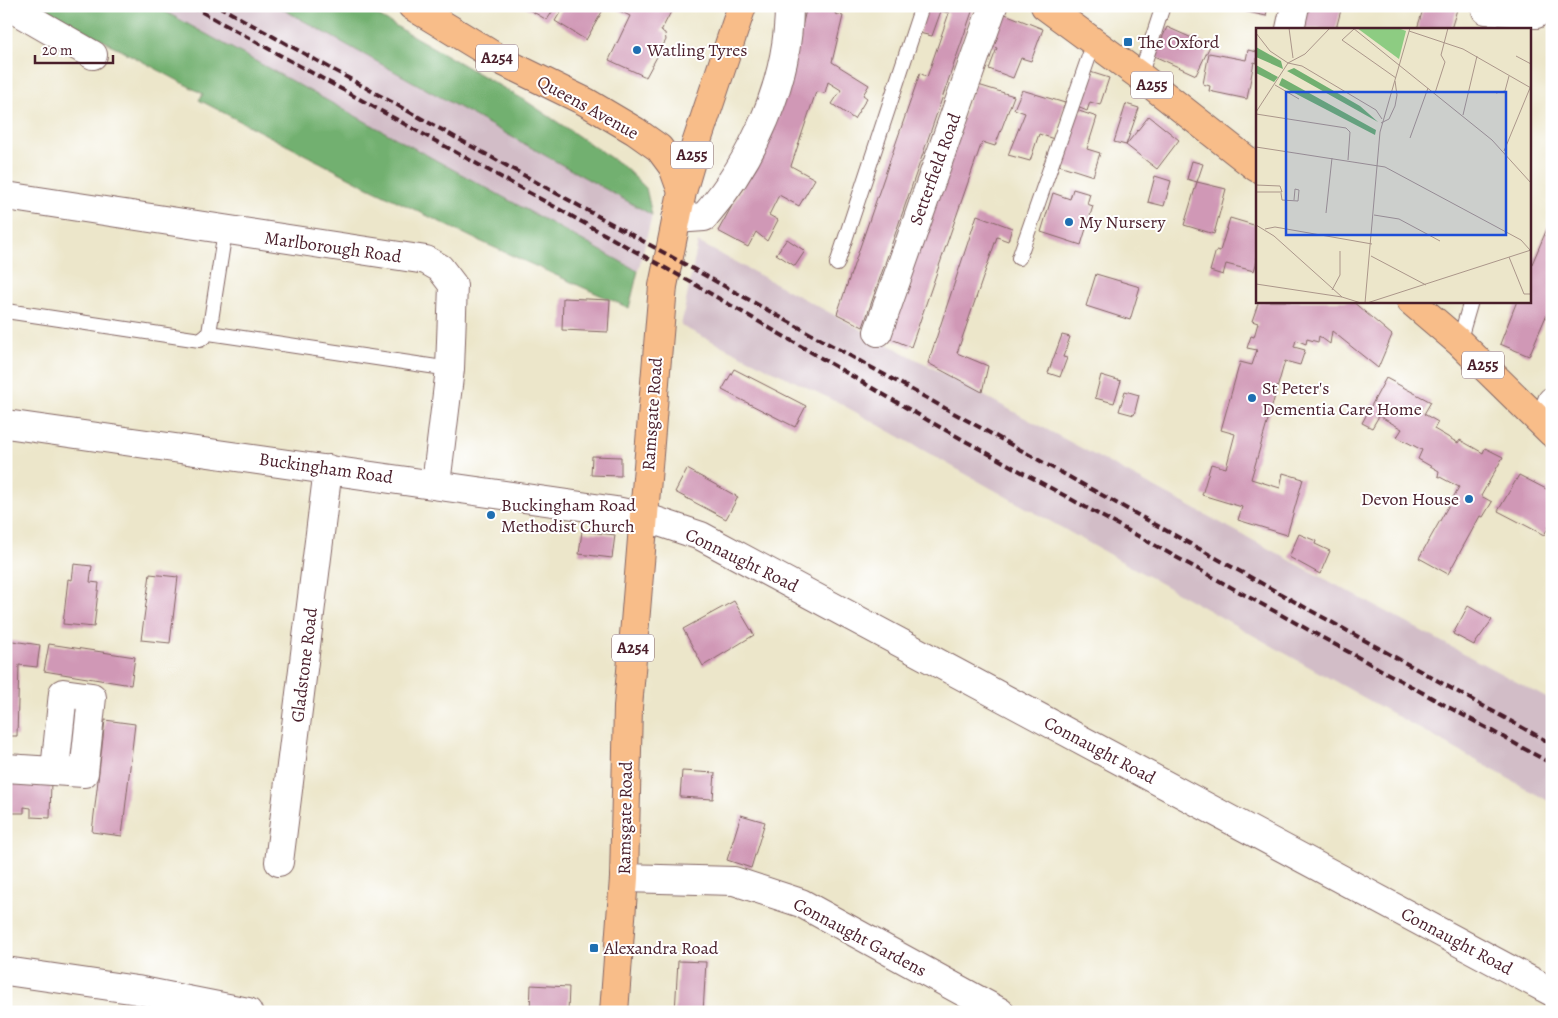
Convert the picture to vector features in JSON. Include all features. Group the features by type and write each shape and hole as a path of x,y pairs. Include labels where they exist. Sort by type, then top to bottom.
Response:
{"main road":[{"name":"Queens Avenue","path":"412,6 504,62 586,102 635,131 658,148 673,167 682,192"},
{"name":"Ramsgate Road","path":"614,1012 624,878 628,707 658,326 663,286 682,192 742,6"},
{"name":"A255","path":"1051,8 1256,166"},
{"name":"Queens Avenue","path":"658,148 683,136 704,119"},
{"name":"A255","path":"1413,302 1549,419"}],"street":[{"path":"8,6 93,55"},
{"path":"676,219 704,217 726,192 753,144 769,105 785,55 789,6"},
{"name":"Setterfield Road","path":"878,332 993,6"},
{"path":"1290,28 1295,6"},
{"path":"1484,15 1536,14 1543,6"},
{"name":"Marlborough Road","path":"6,196 225,231 426,260 440,268 453,285 450,369 436,484"},
{"name":"Buckingham Road","path":"6,424 436,484 644,517"},
{"name":"Gladstone Road","path":"279,862 328,469"},
{"name":"Connaught Road","path":"644,517 701,536 1552,992"},
{"path":"6,768 55,770"},
{"name":"Connaught Gardens","path":"624,878 734,881 801,903 1000,1012"},
{"path":"6,970 137,990 248,1012"}],"lane":[{"path":"837,264 922,6"},
{"path":"1140,76 1163,6"},
{"path":"1019,258 1094,42"},
{"path":"6,311 200,340 209,333 225,231"},
{"path":"1459,342 1471,302"},
{"path":"209,333 450,369"}],"shaded area":[{"path":"39,6 361,6 527,101 623,166 646,188 652,215 629,308 473,238 362,184 199,100 203,94"},
{"path":"698,242 1552,701 1552,803 841,404 681,326"}],"green space":[{"path":"39,6 155,6 638,271 629,308 473,238 362,184 199,100 203,94"},
{"path":"277,6 361,6 526,101 623,166 646,188 652,215"}],"building":[{"path":"523,6 556,6 547,20"},
{"path":"564,6 597,6 603,10 586,40 555,21"},
{"name":"Watling Tyres","path":"619,6 674,6 661,31 665,33 666,40 646,77 609,60 630,16 618,10"},
{"path":"807,6 837,6 835,14 843,16 832,62 869,85 863,95 867,98 854,119 832,104 841,90 828,82 825,93 816,92 791,166 815,179 799,206 779,195 769,215 778,220 767,241 756,232 748,247 718,231 765,146 788,84"},
{"path":"928,6 974,6 863,327 837,314 920,73 927,77 949,13 941,11 932,36 919,33"},
{"path":"1235,6 1268,6 1266,16 1234,9"},
{"path":"1306,6 1342,6 1336,28 1301,28"},
{"path":"1424,6 1458,6 1451,28 1417,28"},
{"path":"1000,12 1043,29 1031,61 1021,58 1013,78 989,69 997,48 987,44"},
{"path":"1167,27 1210,46 1196,75 1154,56"},
{"path":"1248,50 1256,52 1256,63 1254,62 1247,99 1209,91 1210,86 1203,84 1209,53 1246,60"},
{"path":"1087,71 1109,78 1100,105 1090,102 1087,111 1075,106"},
{"path":"975,84 1014,96 995,146 982,142 911,347 884,336"},
{"path":"1022,90 1065,103 1054,139 1039,134 1030,161 1008,155 1025,113 1014,109"},
{"path":"1126,104 1139,108 1126,145 1114,142"},
{"path":"1073,109 1097,117 1087,149 1100,153 1093,176 1056,164"},
{"path":"1149,116 1179,140 1157,169 1126,145"},
{"path":"1192,161 1203,164 1197,182 1187,179"},
{"path":"1155,176 1171,181 1164,206 1148,202"},
{"path":"1197,182 1226,189 1214,234 1184,225"},
{"path":"1073,189 1090,194 1087,204 1093,206 1081,245 1041,232 1053,193 1070,199"},
{"path":"977,215 1012,228 1008,241 997,237 957,353 988,366 982,392 928,363"},
{"path":"1552,217 1552,302 1529,356 1500,344 1517,302 1530,302 1530,269"},
{"path":"1230,218 1256,226 1256,264 1254,271 1226,264 1223,275 1210,271 1216,250 1220,251"},
{"path":"787,239 805,251 795,266 776,254"},
{"path":"1096,274 1140,287 1130,320 1086,306"},
{"path":"563,298 610,300 608,332 562,330"},
{"name":"St Peter's Dementia Care Home","path":"1259,302 1353,302 1392,335 1378,368 1332,331 1330,344 1319,336 1318,342 1307,339 1306,344 1296,340 1294,347 1305,350 1300,365 1285,361 1251,479 1280,488 1283,473 1303,479 1287,535 1238,520 1242,507 1202,495 1211,464 1226,468 1235,434 1221,430 1240,362 1252,365 1257,350 1247,348 1251,336 1254,337 1258,323 1252,321"},
{"path":"1062,335 1070,337 1063,357 1067,358 1060,377 1048,373"},
{"path":"734,369 806,406 795,427 722,390"},
{"path":"1101,375 1121,381 1114,403 1095,398"},
{"name":"Devon House","path":"1386,378 1431,402 1424,414 1438,422 1434,429 1458,443 1460,440 1483,453 1485,448 1503,457 1481,496 1492,502 1483,517 1480,516 1448,574 1419,558 1459,487 1438,476 1439,471 1418,459 1422,450 1397,437 1402,429 1379,416 1372,428 1362,423"},
{"path":"1125,391 1139,395 1134,415 1119,411"},
{"path":"592,456 621,457 621,476 591,475"},
{"path":"687,469 738,497 726,519 675,492"},
{"path":"1519,475 1552,492 1552,521 1544,535 1498,511"},
{"path":"582,531 615,535 612,558 579,554"},
{"path":"1299,534 1316,541 1315,544 1330,551 1320,574 1289,557"},
{"path":"74,564 92,566 90,582 99,583 94,627 63,624 68,579 72,580"},
{"path":"150,574 178,577 170,643 141,640"},
{"path":"734,601 754,635 703,666 683,629"},
{"path":"1468,606 1492,620 1474,645 1453,634"},
{"path":"6,640 40,645 37,667 19,665 17,736 6,736"},
{"path":"49,644 135,657 131,685 44,671"},
{"path":"105,720 135,724 122,836 92,832"},
{"path":"682,771 715,773 713,799 680,797"},
{"path":"6,780 51,781 50,818 31,817 31,808 24,807 24,813 6,813"},
{"path":"741,815 765,822 751,868 727,860"},
{"path":"678,961 706,962 703,1012 675,1012"},
{"path":"531,985 569,987 568,1012 530,1012"}],"railway":[{"path":"191,6 689,281 929,421 1552,764"},
{"path":"218,6 1552,744"}],"place":[{"name":"The Oxford","path":"1128,42"},
{"name":"Watling Tyres","path":"637,50"},
{"name":"My Nursery","path":"1069,222"},
{"name":"St Peter's Dementia Care Home","path":"1252,398"},
{"name":"Devon House","path":"1469,499"},
{"name":"Buckingham Road Methodist Church","path":"491,515"},
{"name":"Alexandra Road","path":"594,948"}]}
